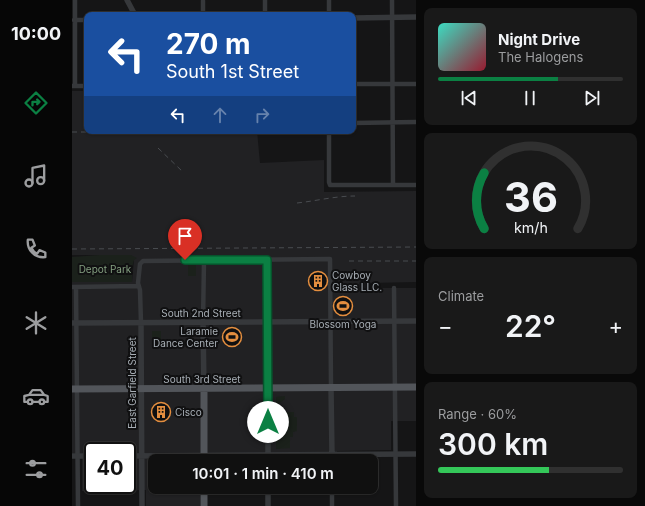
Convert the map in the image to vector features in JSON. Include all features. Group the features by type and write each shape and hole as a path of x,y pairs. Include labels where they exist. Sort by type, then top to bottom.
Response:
{"main road":[{"name":"South 3rd Street","path":"74,389 416,387"},
{"path":"204,388 204,454"},
{"path":"204,494 204,506"}],"street":[{"path":"74,86 75,0"},
{"path":"127,0 133,12"},
{"path":"265,0 265,12"},
{"path":"329,0 329,12"},
{"path":"392,0 393,185"},
{"path":"203,1 203,12"},
{"path":"356,18 416,17"},
{"path":"356,84 416,84"},
{"path":"356,123 416,122"},
{"path":"329,134 330,185 416,185"},
{"path":"204,388 204,260 330,259 332,454"},
{"name":"East Garfield Street","path":"142,506 141,323 140,290 138,286 141,263 142,261 204,260"},
{"path":"267,260 268,454"},
{"path":"78,506 75,456 74,287 138,286"},
{"path":"394,288 396,506"},
{"name":"South 2nd Street","path":"74,323 416,321"},
{"path":"378,455 416,454"},
{"path":"136,456 148,456"},
{"path":"268,494 268,506"},
{"path":"332,494 332,506"}],"shaded area":[{"path":"72,91 84,91 84,134 257,134 260,163 324,160 324,192 416,191 416,282 369,283 369,288 416,288 416,421 391,421 391,450 337,451 337,454 148,454 148,494 200,494 200,506 146,506 146,490 136,490 136,442 84,442 84,491 82,491 82,453 72,453 72,282 132,282 134,260 130,255 72,255"}],"green space":[{"name":"Depot Park","path":"131,255 137,258 134,260 132,267 132,282 72,282 72,257"},
{"path":"188,263 196,263 196,276 188,276"},
{"path":"152,331 161,331 161,344 152,344"},
{"path":"285,396 285,399 278,404 279,412 294,412 294,417 297,417 297,431 293,432 293,437 290,437 290,448 276,449 276,397"}],"railway":[{"path":"72,132 84,132"},
{"path":"158,148 183,172"},
{"path":"297,203 355,196"},
{"path":"72,249 416,247"},
{"path":"349,261 416,261"}],"place":[{"name":"Cowboy Glass LLC.","path":"318,281"},
{"name":"Blossom Yoga","path":"343,306"},
{"name":"Laramie Dance Center","path":"232,337"},
{"name":"Cisco","path":"161,412"}],"route":[{"path":"185,260 267,260 268,422"}]}
